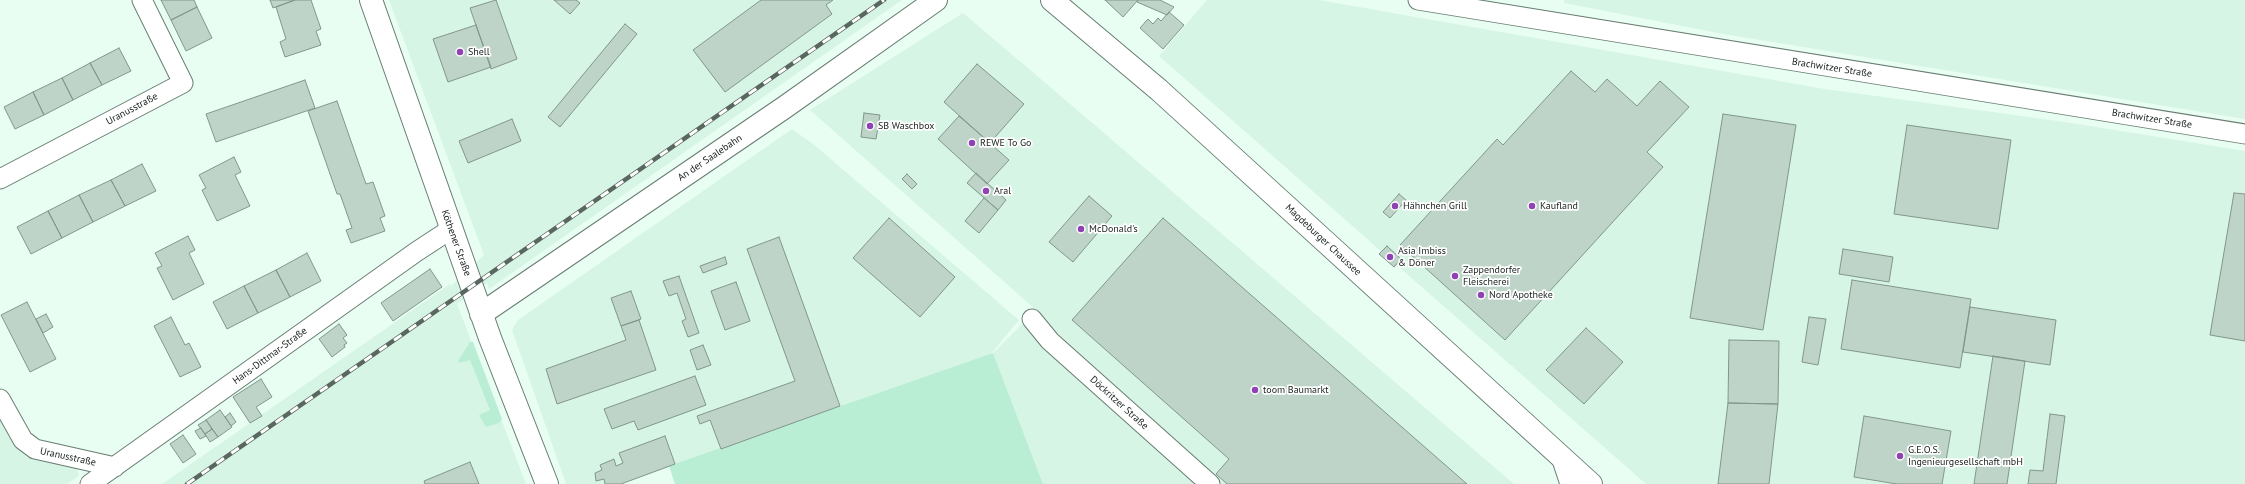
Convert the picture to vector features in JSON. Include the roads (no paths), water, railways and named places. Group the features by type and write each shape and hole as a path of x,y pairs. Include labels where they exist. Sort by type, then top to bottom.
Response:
{"main road":[{"name":"Köthener Straße","path":"371,0 481,314 547,484"},
{"name":"An der Saalebahn","path":"481,314 785,107 936,0"},
{"name":"Magdeburger Chaussee","path":"1052,0 1159,90 1591,484"}],"street":[{"name":"Uranusstraße","path":"0,178 183,83 142,0"},
{"name":"Brachwitzer Straße","path":"1418,0 2245,134"},
{"name":"Hans-Dittmar-Straße","path":"90,484 416,252 451,229"},
{"name":"Döckritzer Straße","path":"1032,319 1050,341 1210,484"},
{"name":"Uranusstraße","path":"0,399 23,440 35,449 115,467"},
{"path":"1561,457 1570,484"}],"railway":[{"path":"187,484 884,0"}],"place":[{"name":"Shell","path":"460,52"},
{"name":"SB Waschbox","path":"870,126"},
{"name":"REWE To Go","path":"972,143"},
{"name":"Aral","path":"986,191"},
{"name":"Hähnchen Grill","path":"1395,206"},
{"name":"Kaufland","path":"1532,206"},
{"name":"McDonald's","path":"1081,229"},
{"name":"Asia Imbiss & Döner","path":"1390,257"},
{"name":"Zappendorfer Fleischerei","path":"1455,276"},
{"name":"Nord Apotheke","path":"1481,295"},
{"name":"toom Baumarkt","path":"1255,390"},
{"name":"G.E.O.S. Ingenieurgesellschaft mbH","path":"1900,456"}]}
